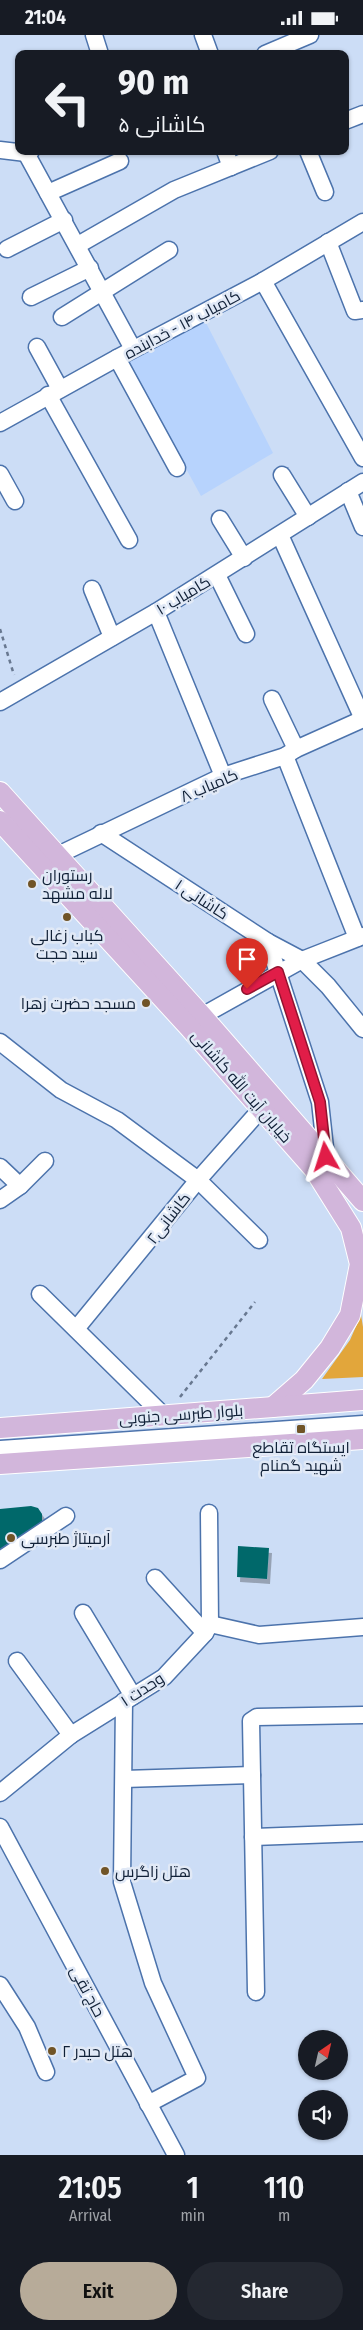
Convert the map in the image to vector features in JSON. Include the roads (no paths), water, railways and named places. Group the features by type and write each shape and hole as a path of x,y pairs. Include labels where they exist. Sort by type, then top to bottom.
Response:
{"main road":[{"name":"خیابان آیت الله کاشانی","path":"0,792 202,1016 363,1201"},
{"name":"خیابان آیت الله کاشانی","path":"0,821 189,1027 314,1169 351,1228 361,1268 350,1315 330,1347 304,1380 273,1407"},
{"name":"بلوار طبرسی جنوبی","path":"0,1428 363,1401"},
{"path":"0,1464 363,1439"}],"street":[{"path":"94,35 99,50"},
{"path":"204,35 209,50"},
{"path":"274,50 310,35"},
{"path":"349,119 363,114"},
{"path":"0,150 15,151"},
{"path":"29,155 48,193 133,349"},
{"path":"226,155 231,167"},
{"path":"78,245 174,190 188,186 260,155"},
{"path":"310,155 325,192"},
{"path":"48,193 120,161"},
{"path":"8,249 64,220"},
{"name":"کامیاب ۱۴ - خدابنده","path":"2,418 262,281 363,222"},
{"path":"328,242 355,311 363,310"},
{"path":"62,317 169,250"},
{"path":"30,297 90,267"},
{"path":"262,281 363,459"},
{"path":"36,347 54,392 129,540"},
{"path":"117,358 177,468"},
{"path":"0,474 15,501"},
{"path":"282,475 308,517"},
{"name":"کامیاب ۱۰","path":"0,702 156,612 363,482"},
{"path":"348,491 363,527"},
{"path":"220,519 244,558"},
{"path":"280,535 363,719"},
{"path":"216,575 246,634"},
{"path":"92,589 112,637"},
{"path":"156,612 223,777"},
{"path":"202,1016 302,960 360,937 290,753 272,699"},
{"name":"کامیاب ۸","path":"56,856 101,833 223,777 290,753 363,719"},
{"name":"کاشانی ۱","path":"101,833 268,942 302,960 328,986 363,1029"},
{"path":"268,942 320,1102 326,1157"},
{"path":"0,1042 60,1090 116,1120 198,1180 259,1240"},
{"name":"کاشانی۲","path":"76,1329 198,1180 261,1109"},
{"path":"0,1200 20,1186 45,1161"},
{"path":"0,1167 20,1186"},
{"path":"40,1294 171,1415"},
{"path":"0,1442 363,1417"},
{"path":"0,1449 363,1424"},
{"path":"207,1628 209,1513"},
{"path":"0,1560 66,1515"},
{"path":"155,1578 207,1628 260,1635 363,1627"},
{"path":"83,1613 128,1698 122,1882 153,1983 197,2078 148,2104"},
{"name":"وحدت ۱","path":"0,1793 71,1735 164,1677 207,1628"},
{"path":"17,1661 71,1735"},
{"path":"256,1992 251,1721 257,1717 363,1715"},
{"path":"124,1779 252,1775"},
{"name":"حاج تقی","path":"0,1827 176,2155"},
{"path":"253,1837 363,1833"},
{"path":"0,1985 27,2027 46,2072"}],"place":[{"name":"رستوران لاله مشهد","path":"32,884"},
{"name":"کباب زغالی سید حجت","path":"67,917"},
{"name":"مسجد حضرت زهرا","path":"146,1003"},
{"name":"ایستگاه تقاطع شهید گمنام","path":"301,1429"},
{"name":"آرمیتاژ طبرسی","path":"11,1538"},
{"name":"هتل زاگرس","path":"105,1871"},
{"name":"هتل حیدر ۲","path":"52,2051"}]}
